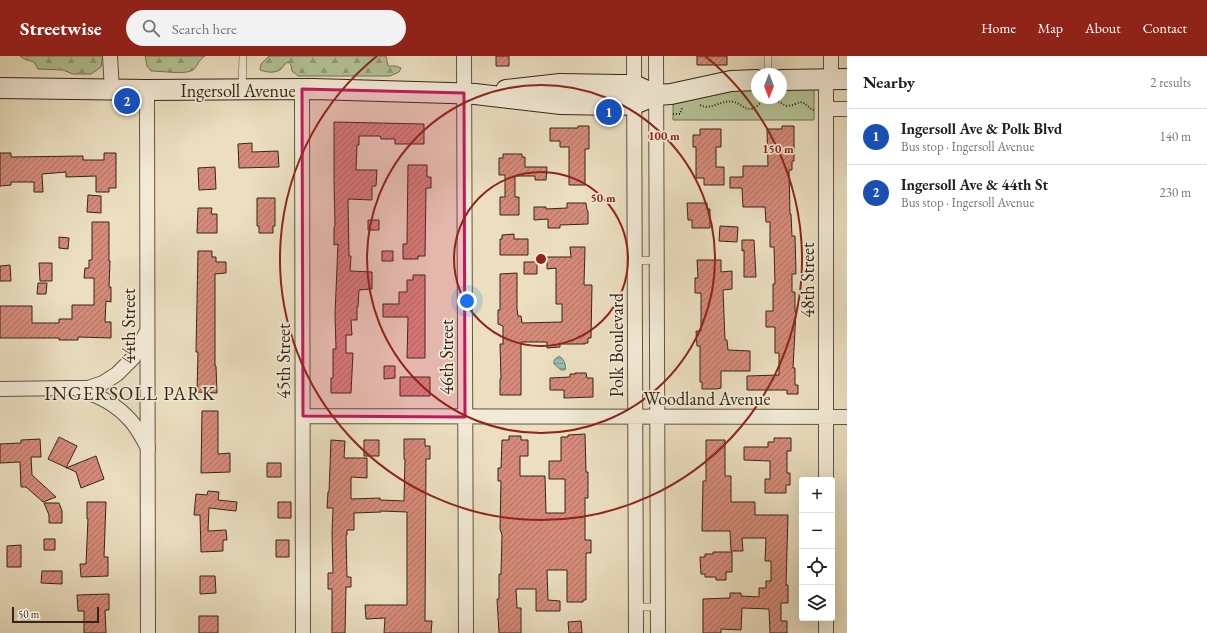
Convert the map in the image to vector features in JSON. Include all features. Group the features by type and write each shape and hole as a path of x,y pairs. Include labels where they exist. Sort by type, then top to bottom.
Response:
{"main road":[{"path":"787,80 835,79"},
{"name":"Ingersoll Avenue","path":"0,88 112,90 302,89 469,94 561,104 620,105 634,94 671,94 731,81 751,80"}],"street":[{"path":"110,56 112,90"},
{"name":"46th Street","path":"464,56 469,94 465,416 466,633"},
{"name":"Polk Boulevard","path":"634,56 636,633"},
{"path":"656,56 658,633"},
{"name":"48th Street","path":"826,477 821,110 835,79 831,56"},
{"name":"45th Street","path":"302,89 303,633"},
{"name":"44th Street","path":"147,90 148,633"},
{"path":"821,110 847,109"},
{"path":"0,389 88,388 103,383 117,374 133,358 147,330"},
{"path":"71,388 101,397 117,408 132,422 148,448"},
{"name":"Woodland Avenue","path":"303,416 847,417"},
{"path":"826,621 826,633"}],"lane":[{"path":"242,89 243,56"},
{"path":"768,56 768,68"},
{"path":"634,261 657,260"},
{"path":"636,607 658,607"}],"path":[{"path":"696,103 709,107 731,101 750,109 765,99 772,98 787,106 792,106 802,102 812,110 821,110"},
{"path":"673,114 680,114 685,105"}],"highlighted area":[{"path":"302,89 464,93 465,417 303,416"}],"green space":[{"path":"20,56 103,56 101,67 91,74 73,74 63,70 38,69 34,62"},
{"path":"145,56 205,56 193,70 179,73 151,71 147,66"},
{"path":"269,56 386,56 388,66 396,66 401,68 399,72 390,76 298,76 292,71 291,65 288,62 276,72 260,70 261,64"},
{"path":"787,86 814,86 814,120 673,120 673,103 751,87 751,104 787,104"}],"shaded area":[{"path":"559,356 564,362 565,370 561,370 554,364 554,360"}],"building":[{"path":"496,56 509,56 509,66 496,66"},
{"path":"697,56 727,56 727,65 697,65"},
{"path":"334,122 424,124 424,144 395,144 395,139 381,139 380,136 359,136 359,145 357,145 356,170 377,170 376,186 372,186 372,200 348,199 349,256 351,256 350,271 372,272 372,289 359,290 357,320 351,320 352,335 346,335 346,353 353,353 351,393 331,393 331,378 333,378 333,349 336,349 335,314 338,244 334,245"},
{"path":"578,126 589,126 589,149 585,149 585,185 569,185 569,147 560,147 560,141 550,141 550,128 578,128"},
{"path":"782,126 794,126 794,161 792,161 792,170 789,170 790,214 792,236 795,236 796,274 792,274 792,292 795,292 796,311 793,368 795,368 795,385 798,385 798,394 787,394 787,390 747,390 747,376 779,375 779,353 775,353 775,327 766,327 766,311 773,311 773,284 775,284 774,247 770,247 770,222 766,222 765,207 743,207 742,188 730,188 730,177 743,177 743,166 768,166 767,129 782,129"},
{"path":"700,129 721,129 721,147 716,147 716,167 724,167 724,185 704,185 704,178 696,178 696,147 693,147 693,135 700,135"},
{"path":"252,143 252,152 278,151 279,167 239,168 238,144"},
{"path":"0,153 11,153 11,157 83,156 83,160 104,160 104,153 116,153 116,188 109,188 109,192 96,192 96,176 66,177 66,172 42,174 43,192 34,192 34,182 11,182 11,185 0,186"},
{"path":"503,154 522,154 522,157 525,157 525,167 547,167 546,180 535,180 535,176 515,176 515,197 519,197 519,215 500,215 500,197 505,197 505,175 499,175 499,158 503,158"},
{"path":"408,165 427,165 427,177 431,177 431,188 426,188 425,256 418,256 418,259 403,259 403,244 407,244"},
{"path":"215,167 216,189 199,190 198,168"},
{"path":"88,195 101,196 101,213 87,212"},
{"path":"257,198 275,198 275,226 273,226 273,233 259,233 259,226 257,226"},
{"path":"567,203 586,203 588,211 588,224 560,225 560,228 548,228 548,219 534,220 534,207 546,207 546,209 567,208"},
{"path":"687,203 707,203 707,209 710,209 710,228 692,228 692,220 688,220"},
{"path":"198,208 212,208 211,214 217,214 217,233 197,233"},
{"path":"368,220 379,220 379,230 368,230"},
{"path":"92,222 109,222 109,287 111,287 111,302 106,301 105,322 111,322 111,338 78,337 78,340 59,340 59,338 0,338 0,306 32,306 32,323 59,323 59,319 72,319 72,305 94,305 94,278 84,278 85,268 89,268 89,260 92,260"},
{"path":"720,226 738,227 737,242 719,241"},
{"path":"514,234 514,239 528,239 528,255 500,255 500,239 502,239 502,235"},
{"path":"59,237 69,238 68,249 59,248"},
{"path":"742,240 754,240 756,277 744,277 744,250 742,251"},
{"path":"570,247 585,247 584,285 592,285 591,338 588,338 588,343 585,344 560,344 560,347 547,348 547,342 521,342 521,395 500,395 500,344 503,344 503,326 498,324 498,310 500,310 500,274 517,273 517,309 518,316 521,316 522,323 562,322 562,304 556,304 556,268 547,269 547,257 571,257"},
{"path":"198,251 212,251 212,257 216,257 216,262 226,262 226,273 215,274 215,366 217,393 197,392 198,352 196,352"},
{"path":"382,251 393,251 393,261 382,261"},
{"path":"697,260 721,260 721,272 732,271 732,289 723,290 725,340 727,340 728,350 750,351 750,371 721,371 721,388 717,389 702,389 702,382 700,382 700,346 697,346 696,331 701,331 701,293 695,293 695,278 698,278"},
{"path":"524,262 537,262 537,274 524,274"},
{"path":"39,263 52,263 52,281 40,281"},
{"path":"10,265 11,281 0,281 0,266"},
{"path":"413,275 425,275 425,358 407,358 408,317 383,317 383,304 399,304 399,292 407,292 407,280 413,280"},
{"path":"38,283 47,283 46,294 37,294"},
{"path":"384,366 395,366 395,378 384,379"},
{"path":"586,373 587,378 593,378 593,397 564,398 564,390 550,390 550,378 570,377 570,374"},
{"path":"400,377 430,377 430,396 400,396"},
{"path":"202,411 218,411 218,454 230,453 230,472 201,473"},
{"path":"585,434 586,472 588,472 588,498 585,498 585,540 591,540 591,553 586,553 586,600 583,600 583,602 567,602 567,570 547,570 548,600 560,601 560,611 536,611 536,589 516,589 517,608 521,608 521,633 499,633 497,599 499,599 499,574 501,574 502,535 500,529 501,481 498,481 498,468 501,468 502,440 509,440 509,436 521,436 521,440 528,440 528,456 520,456 520,476 545,476 546,513 565,513 565,479 549,479 549,461 561,461 561,437"},
{"path":"59,437 77,446 66,467 48,459"},
{"path":"774,438 791,438 791,451 787,451 787,473 790,473 790,485 786,485 786,493 765,493 765,479 770,479 770,461 744,460 744,447 768,447 768,442 774,442"},
{"path":"40,439 41,457 31,457 32,475 56,497 43,502 26,487 21,487 20,462 0,463 0,444 21,443 21,440"},
{"path":"404,439 425,439 425,446 430,446 430,459 426,459 425,621 432,621 431,633 384,633 385,618 366,619 365,605 407,605 407,512 381,511 354,513 354,530 347,530 347,577 351,577 351,587 346,587 345,633 332,633 332,589 328,589 328,573 333,573 333,508 327,508 331,440 345,441 344,458 367,458 367,478 351,477 351,499 380,498 380,500 404,501"},
{"path":"364,440 379,440 379,456 364,456"},
{"path":"706,440 725,440 725,476 731,476 731,502 755,502 755,515 788,515 786,585 788,585 788,603 781,603 781,621 787,621 787,633 770,633 769,609 742,608 741,630 721,629 721,633 703,633 703,599 730,598 730,593 741,593 741,596 759,597 759,588 766,588 766,581 771,581 771,561 765,561 766,538 742,538 743,551 731,551 730,531 702,531 703,481 706,481"},
{"path":"96,456 104,479 81,488 76,472 67,468"},
{"path":"267,463 281,463 281,477 267,477"},
{"path":"208,491 219,492 218,500 237,502 236,511 209,508 208,531 226,530 227,540 223,540 223,551 201,552 200,515 194,515 196,494 207,495"},
{"path":"87,502 106,502 104,557 108,557 108,576 81,577 80,564 86,564 88,519"},
{"path":"278,502 291,502 291,518 278,518"},
{"path":"44,503 59,503 62,511 62,523 49,523 49,515"},
{"path":"44,539 55,539 55,550 44,550"},
{"path":"276,540 289,540 289,557 276,557"},
{"path":"21,545 21,567 7,567 7,546"},
{"path":"713,552 732,552 732,572 726,572 726,580 716,580 716,577 705,577 705,574 701,574 700,557 705,557 705,554 713,554"},
{"path":"42,571 62,571 62,584 41,583"},
{"path":"200,576 215,576 216,593 200,594"},
{"path":"109,594 109,610 105,610 106,633 84,633 84,611 78,611 77,595"},
{"path":"199,616 218,616 218,633 199,633"},
{"path":"581,621 582,633 569,633 568,622"}],"place":[{"name":"Ingersoll Ave & 44th St","path":"127,101"},
{"name":"Ingersoll Ave & Polk Blvd","path":"609,112"}],"district":[{"name":"INGERSOLL PARK","path":"130,393"}]}
